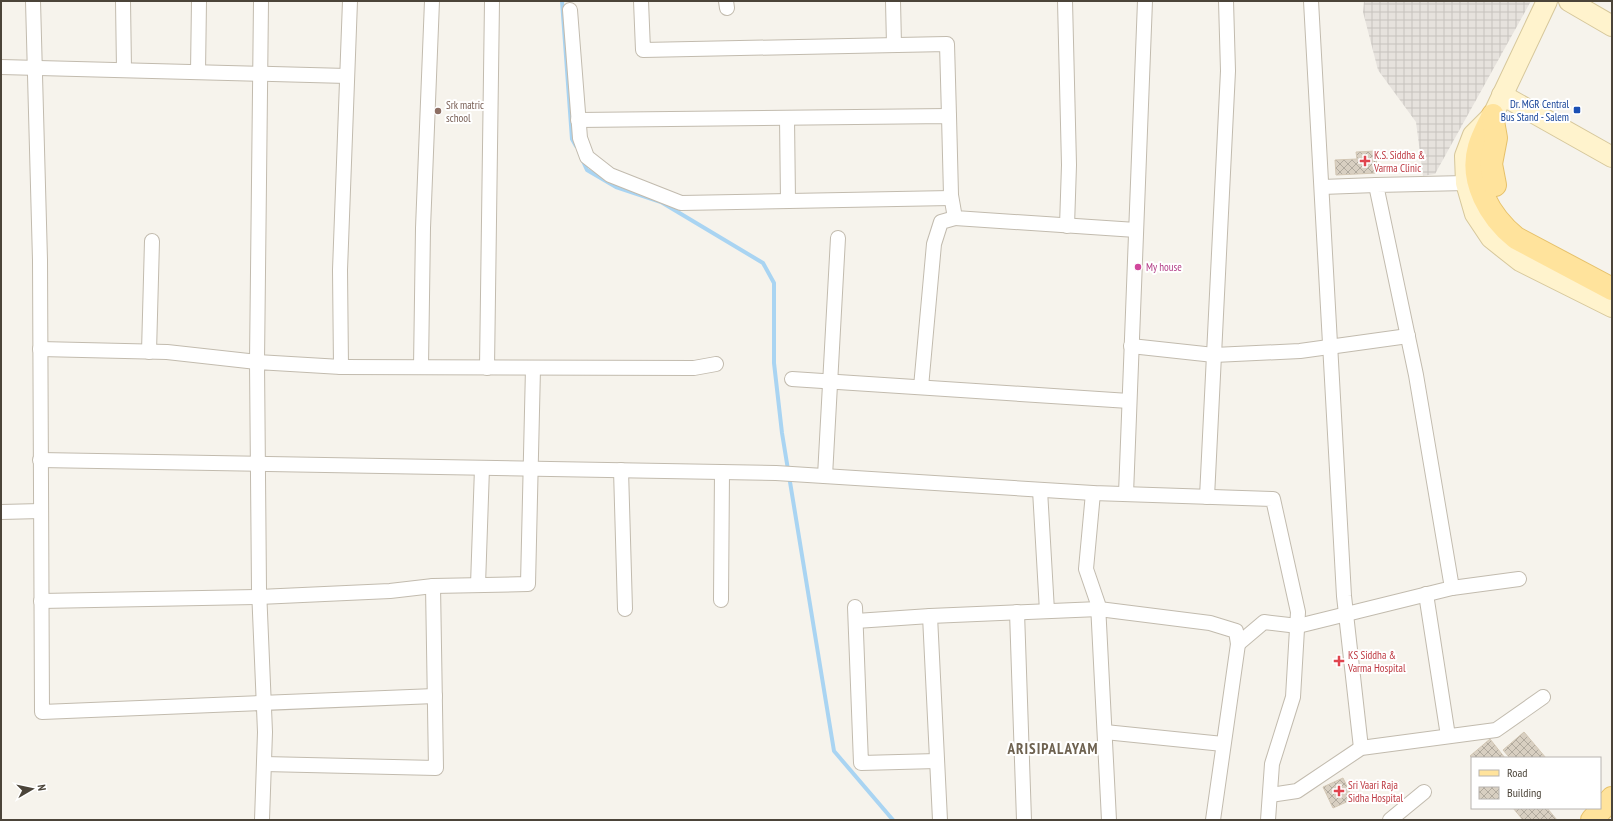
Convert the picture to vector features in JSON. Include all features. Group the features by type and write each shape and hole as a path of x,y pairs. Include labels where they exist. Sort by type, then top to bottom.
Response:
{"main road":[{"path":"1493,115 1496,138 1486,151 1478,173 1485,199 1491,211 1505,229 1529,246 1612,289"},
{"path":"1486,151 1491,164 1496,188 1506,209 1514,218 1525,228 1538,236 1612,274"},
{"path":"1592,820 1612,798"},
{"path":"1607,820 1612,814"}],"street":[{"path":"33,1 40,260 42,712 435,696"},
{"path":"123,1 124,70"},
{"path":"198,72 199,1"},
{"path":"261,1 257,362 259,597 264,704 262,820"},
{"path":"341,367 340,270 350,1"},
{"path":"420,368 423,228 432,1"},
{"path":"487,368 492,1"},
{"path":"641,1 643,50 947,44 951,198 955,218"},
{"path":"893,1 894,45"},
{"path":"1065,1 1068,164 1067,226"},
{"path":"1126,494 1146,1"},
{"path":"1207,497 1228,71 1226,1"},
{"path":"1311,1 1346,615 1361,748"},
{"path":"1547,1 1493,115 1473,135 1465,156 1466,183 1475,214 1492,238 1520,261 1612,307"},
{"path":"1569,1 1612,26"},
{"path":"570,10 580,138 587,157 610,175 681,203 951,198"},
{"path":"1,67 347,76"},
{"path":"1502,95 1612,157"},
{"path":"578,120 949,116"},
{"path":"787,118 788,201"},
{"path":"1322,187 1466,183"},
{"path":"1376,186 1408,336 1452,588"},
{"path":"921,387 934,244 941,222 955,218 1136,230"},
{"path":"825,476 838,238"},
{"path":"149,352 152,241"},
{"path":"1131,346 1214,355 1300,351 1408,336"},
{"path":"40,349 149,352 257,362 341,367 694,368 716,364"},
{"path":"41,601 259,597 390,591 433,586 528,584 533,368"},
{"path":"792,379 1129,400"},
{"path":"40,460 788,474 1093,493 1273,499 1298,612 1298,626 1294,697 1272,764 1268,820"},
{"path":"478,585 482,468"},
{"path":"621,470 625,609"},
{"path":"721,600 722,472"},
{"path":"1040,490 1047,581 1047,611"},
{"path":"1093,493 1086,569 1099,609 1109,820"},
{"path":"1,512 40,511"},
{"path":"1238,644 1264,622 1298,626 1452,588 1519,579"},
{"path":"264,764 436,768 433,586"},
{"path":"1426,594 1448,736"},
{"path":"937,761 861,763 855,614 930,616 1099,609 1210,623 1236,631 1238,644 1213,820"},
{"path":"1017,612 1024,820"},
{"path":"930,616 940,820"},
{"path":"1270,795 1297,790 1361,748 1496,730 1543,697"},
{"path":"1105,732 1224,744"},
{"path":"1390,820 1424,792"}],"shaded area":[{"path":"1364,1 1531,1 1435,174 1423,176 1416,122 1378,70 1363,12"}],"building":[{"path":"1376,151 1377,173 1336,175 1335,160 1357,159 1356,152"},
{"path":"1524,732 1545,757 1509,757 1503,750"},
{"path":"1490,739 1504,757 1471,757 1470,756"},
{"path":"1343,778 1353,799 1333,808 1323,787"},
{"path":"1514,809 1548,809 1557,820 1523,820"}],"waterway":[{"path":"562,1 572,139 576,146"},
{"path":"582,159 587,170 616,187 661,202 763,263 774,283 774,363 782,433 834,751 893,820"}],"place":[{"name":"Dr. MGR Central Bus Stand - Salem","path":"1577,110"},
{"name":"Srk matric school","path":"438,111"},
{"name":"K.S. Siddha & Varma Clinic","path":"1365,161"},
{"name":"My house","path":"1138,267"},
{"name":"KS Siddha & Varma Hospital","path":"1339,661"},
{"name":"Sri Vaari Raja Sidha Hospital","path":"1339,791"}],"district":[{"name":"ARISIPALAYAM","path":"1053,749"}]}
